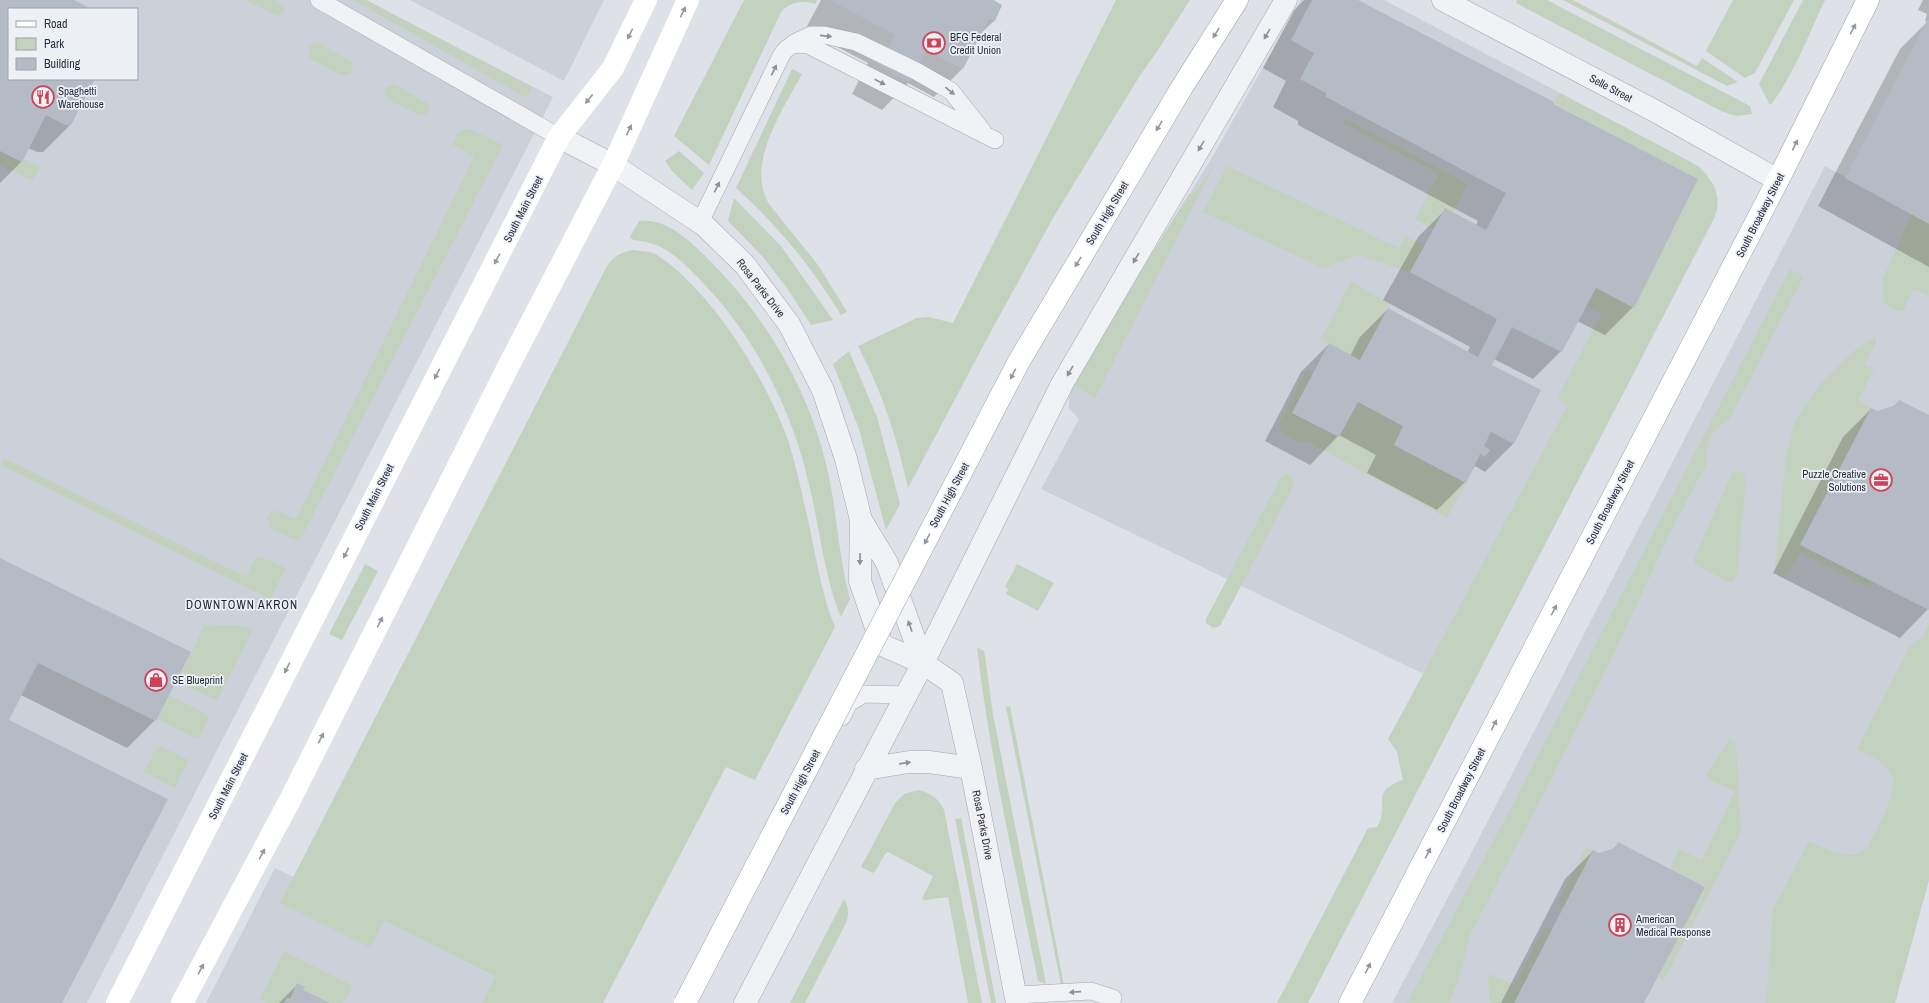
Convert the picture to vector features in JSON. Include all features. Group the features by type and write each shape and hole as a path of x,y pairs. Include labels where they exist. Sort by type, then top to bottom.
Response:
{"main road":[{"name":"South Main Street","path":"117,1003 559,137 613,68 646,0"},
{"path":"182,1003 291,798 509,365 613,165 688,0"},
{"name":"South High Street","path":"685,1003 1018,363 1179,92 1237,0"},
{"name":"South Broadway Street","path":"1350,1003 1778,180 1868,0"}],"street":[{"path":"745,1003 866,769 923,663 1062,384 1286,0"},
{"name":"Selle Street","path":"1443,0 1655,111 1778,180"},
{"name":"Rosa Parks Drive","path":"559,137 613,165 700,222 721,240 745,265 789,324 805,352 823,390 837,428 861,520 860,581 882,645 923,663 952,683 971,768 1017,999"},
{"name":"Rosa Parks Drive","path":"861,520 887,563 923,663"},
{"path":"866,769 909,762 929,762 971,768"}],"lane":[{"path":"319,0 559,137"},
{"path":"700,222 781,56 789,45 811,35 824,35 856,42 922,74 951,91 957,97 974,122 995,140 808,45 798,43 789,45"},
{"path":"693,1003 849,703 864,694 906,695"},
{"path":"1017,999 1091,991 1113,998 1107,1003"}],"shaded area":[{"path":"0,0 366,0 553,97 87,1003 0,1003"},
{"path":"410,0 604,0 564,81"},
{"path":"1301,0 1384,0 1691,162 1714,185 1718,199 1715,217 1467,695 1041,489 1079,419 1069,408 1069,396 1074,386 1143,268 1210,161"},
{"path":"1825,166 1929,222 1929,880 1895,1003 1392,1003 1461,873"},
{"path":"275,868 390,924 546,1003 206,1003"}],"green space":[{"path":"245,0 276,0 284,7 284,12 278,16"},
{"path":"353,0 366,0 532,87 527,98"},
{"path":"744,0 817,0 815,4 801,2 793,4 781,12 709,165 674,136"},
{"path":"1116,0 1190,0 1139,77 1053,218 908,488 888,415 867,363 858,346 917,318 929,317 953,323"},
{"path":"1517,0 1547,0 1750,106 1752,114 1736,116 1721,111 1516,3"},
{"path":"1563,0 1573,0 1697,66 1702,58 1738,82 1727,86"},
{"path":"1733,0 1794,0 1755,73 1745,78 1706,51"},
{"path":"1803,0 1825,0 1793,69 1778,95 1770,105 1759,84"},
{"path":"317,42 351,61 353,67 352,72 347,75 341,75 309,58 309,47"},
{"path":"792,69 802,74 785,104 769,138 761,172 763,188 769,204 818,265 847,312 841,315 806,263 767,218 736,188"},
{"path":"394,84 427,103 430,108 428,112 423,116 388,100 385,95 387,87"},
{"path":"1560,93 1698,166 1714,186 1717,198 1717,211 1308,1003 1277,1003 1368,828 1377,827 1381,819 1383,794 1386,789 1403,780 1397,752 1388,739 1568,405 1557,398 1602,314 1586,306 1596,288 1634,308 1698,179 1553,104"},
{"path":"1346,119 1468,184 1453,212 1445,208 1434,229 1415,219 1439,174 1343,123"},
{"path":"465,129 473,130 503,145 299,542 270,528 267,519 271,512 278,511 296,519 474,157 453,145 457,134"},
{"path":"0,151 22,162 24,159 40,167 33,181 0,165"},
{"path":"679,151 704,173 692,190 672,171 665,161"},
{"path":"1214,166 1095,398 1074,386 1143,268 1189,194 1193,195"},
{"path":"1227,166 1399,248 1405,236 1425,246 1410,272 1359,255 1323,268 1203,212"},
{"path":"734,198 781,246 833,320 811,325 787,288 763,257 728,221"},
{"path":"1912,213 1929,222 1929,296 1914,289 1903,311 1895,311 1884,302 1882,281"},
{"path":"639,221 659,223 668,227 685,238 708,259 748,304 765,328 796,380 818,436 830,481 843,566 850,599 841,617 827,573 804,465 785,409 772,382 742,331 705,285 681,261 664,249 645,242 633,240 630,237"},
{"path":"632,250 650,252 657,255 678,271 698,291 717,313 735,338 766,390 791,448 809,522 821,583 835,627 755,780 726,767 603,1003 482,1003 495,977 384,921 370,948 280,903 606,268 617,256"},
{"path":"1790,269 1804,276 1729,420 1718,427 1710,438 1707,446 1706,465 1670,533 1610,662 1552,778 1470,935 1458,981 1449,1003 1407,1003 1505,819"},
{"path":"1351,281 1390,304 1360,360 1321,339"},
{"path":"1874,337 1876,338 1876,343 1864,365 1874,369 1858,401 1871,408 1800,545 1872,581 1868,587 1801,553 1786,577 1781,578 1775,572 1775,564 1786,454 1794,424 1801,411 1822,382 1854,351"},
{"path":"849,351 877,417 900,504 886,530 859,429 833,364"},
{"path":"1306,369 1314,372 1292,413 1339,437 1358,402 1403,426 1394,445 1466,483 1447,518 1308,442 1299,442 1281,432 1279,425 1280,421"},
{"path":"4,458 246,577 255,559 259,556 286,568 270,599 1,465"},
{"path":"1735,471 1744,473 1746,481 1737,576 1733,582 1728,582 1695,564 1694,558 1731,475"},
{"path":"1284,474 1288,474 1293,478 1294,485 1220,626 1213,628 1206,623 1206,619 1281,477"},
{"path":"365,564 378,571 342,640 329,634"},
{"path":"1017,564 1054,583 1038,611 1006,594 1008,589 1005,587"},
{"path":"1929,624 1929,880 1895,1003 1766,1003 1773,909 1809,841 1831,851 1847,855 1861,852 1868,847 1886,809 1893,788 1893,779 1890,772 1879,761 1857,749 1910,646 1922,638"},
{"path":"239,625 253,630 217,701 177,681 204,626"},
{"path":"977,647 984,651 993,714 1046,984 1038,981 1012,856 996,773 982,689"},
{"path":"169,695 210,716 198,739 157,719"},
{"path":"1010,706 1064,985 1061,985 1006,707"},
{"path":"1729,740 1734,741 1736,745 1741,832 1664,980 1658,976 1705,887 1670,869 1679,849 1702,860 1735,791 1712,781 1707,776 1707,773"},
{"path":"162,747 189,760 175,788 144,772 156,748"},
{"path":"918,790 926,792 934,797 944,810 982,1003 968,1003 948,897 925,900 922,899 933,876 888,852 885,854 873,873 861,867 895,803 904,794"},
{"path":"961,818 996,1003 991,1003 955,819"},
{"path":"1586,847 1593,850 1564,908 1557,904"},
{"path":"844,899 848,911 846,923 805,1003 790,1003"},
{"path":"1545,927 1552,930 1514,1003 1490,1003 1488,982 1490,974 1514,985"},
{"path":"284,951 353,986 343,1003 330,1003 303,990 304,987 298,983 290,999 287,998 284,1003 268,1003 260,999"}],"building":[{"name":"Spaghetti Warehouse","path":"0,0 74,0 90,8 8,8 8,80 94,80 71,125 65,125 46,115 22,162 0,151"},
{"name":"BFG Federal Credit Union","path":"993,0 1002,5 995,21 989,19 963,69 926,50 910,82 879,66 895,35 832,1"},
{"path":"1312,0 1358,0 1698,179 1634,308 1596,288 1562,352 1512,327 1492,365 1541,390 1514,444 1491,432 1484,446 1490,450 1485,457 1480,454 1466,483 1394,445 1403,426 1358,402 1339,437 1292,413 1329,343 1360,360 1388,308 1478,357 1497,319 1410,272 1445,208 1486,230 1506,193 1326,97 1326,93 1300,79 1314,53 1291,40"},
{"path":"1928,19 1929,20 1929,224 1845,178"},
{"name":"Puzzle Creative Solutions","path":"1899,400 1929,415 1929,610 1800,545 1871,408 1877,411 1896,405"},
{"path":"0,558 191,652 156,721 38,663 9,720 168,799 62,1003 0,1003"},
{"name":"American Medical Response","path":"1618,842 1705,887 1644,1003 1514,1003 1593,850 1599,853 1615,848"},
{"path":"297,983 305,987 303,990 330,1003 284,1003 287,997 290,999"}],"place":[{"name":"BFG Federal Credit Union","path":"934,43"},
{"name":"Spaghetti Warehouse","path":"43,97"},
{"name":"Puzzle Creative Solutions","path":"1881,480"},
{"name":"SE Blueprint","path":"156,680"},
{"name":"American Medical Response","path":"1620,925"}],"district":[{"name":"DOWNTOWN AKRON","path":"242,605"}]}
